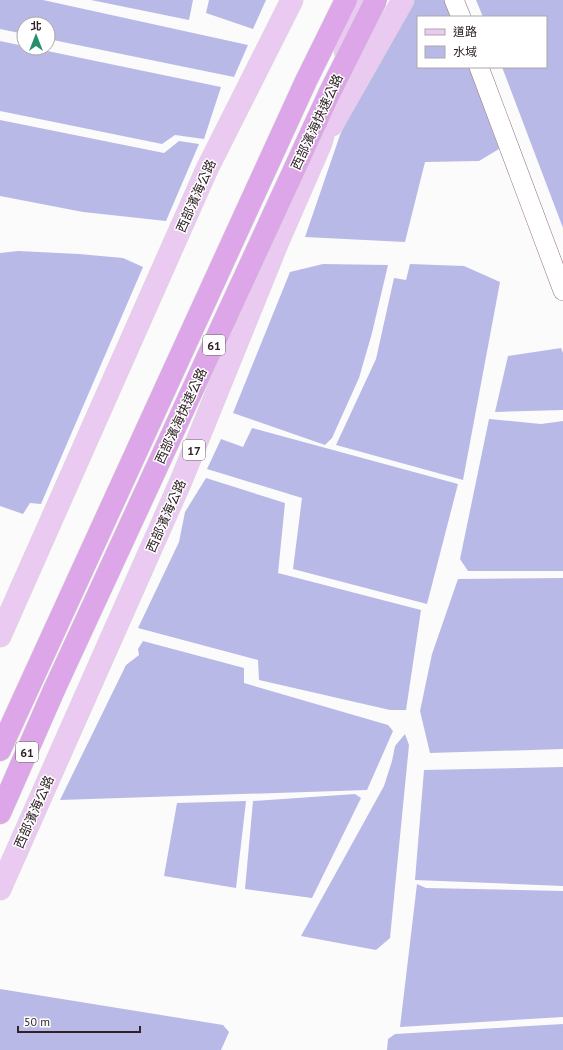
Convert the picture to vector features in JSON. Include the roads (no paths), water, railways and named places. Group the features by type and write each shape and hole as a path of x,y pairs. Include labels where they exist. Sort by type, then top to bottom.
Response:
{"highway":[{"name":"西部濱海快速公路","path":"0,750 306,81 346,0"},
{"name":"西部濱海快速公路","path":"0,813 54,690 326,102 376,0"}],"main road":[{"name":"西部濱海公路","path":"0,636 207,169 292,0"},
{"name":"西部濱海公路","path":"0,889 181,482 277,244 321,143 358,0"},
{"path":"321,143 403,0"}],"street":[{"path":"454,0 461,16"},
{"path":"479,68 563,292"}],"water":[{"path":"0,0 43,0 248,45 234,77 56,41 56,16 16,16 16,32 0,29"},
{"path":"91,0 193,0 189,20"},
{"path":"209,0 266,0 253,29 206,13"},
{"path":"407,0 445,0 451,16 417,16 417,68 469,68 499,149 479,161 425,162 405,242 305,237 340,135 382,46"},
{"path":"476,0 563,0 563,228 502,68 547,68 547,16 483,16"},
{"path":"0,41 16,44 16,56 56,56 56,53 221,87 204,139 175,135 162,144 0,111"},
{"path":"0,120 164,153 179,141 199,144 166,221 83,212 0,196"},
{"path":"18,251 123,258 143,267 41,504 30,503 23,514 0,506 0,253"},
{"path":"323,264 388,265 372,333 359,378 332,438 325,445 233,413 290,272"},
{"path":"410,264 464,266 500,282 463,480 336,445 376,359 394,278 406,280"},
{"path":"561,348 563,353 563,410 495,412 508,356"},
{"path":"489,419 541,424 563,421 563,571 468,571 460,559"},
{"path":"252,428 458,484 427,604 293,569 302,498 207,469 221,439 243,447"},
{"path":"206,478 285,503 278,573 421,610 406,710 390,710 259,680 258,660 138,628 179,542 185,512"},
{"path":"563,578 563,749 430,753 420,711 432,654 458,579"},
{"path":"143,641 244,668 244,683 388,725 393,731 367,790 60,800 126,665 139,655 138,649"},
{"path":"405,734 409,745 390,938 376,950 301,936 384,786 395,746"},
{"path":"563,767 563,886 415,880 424,770"},
{"path":"355,794 361,798 312,898 245,889 253,801"},
{"path":"246,801 236,888 164,876 177,803"},
{"path":"417,884 426,888 563,891 563,1017 400,1027"},
{"path":"0,989 223,1025 229,1032 221,1050 0,1050"},
{"path":"563,1024 563,1050 387,1050 388,1039 395,1034"}]}
